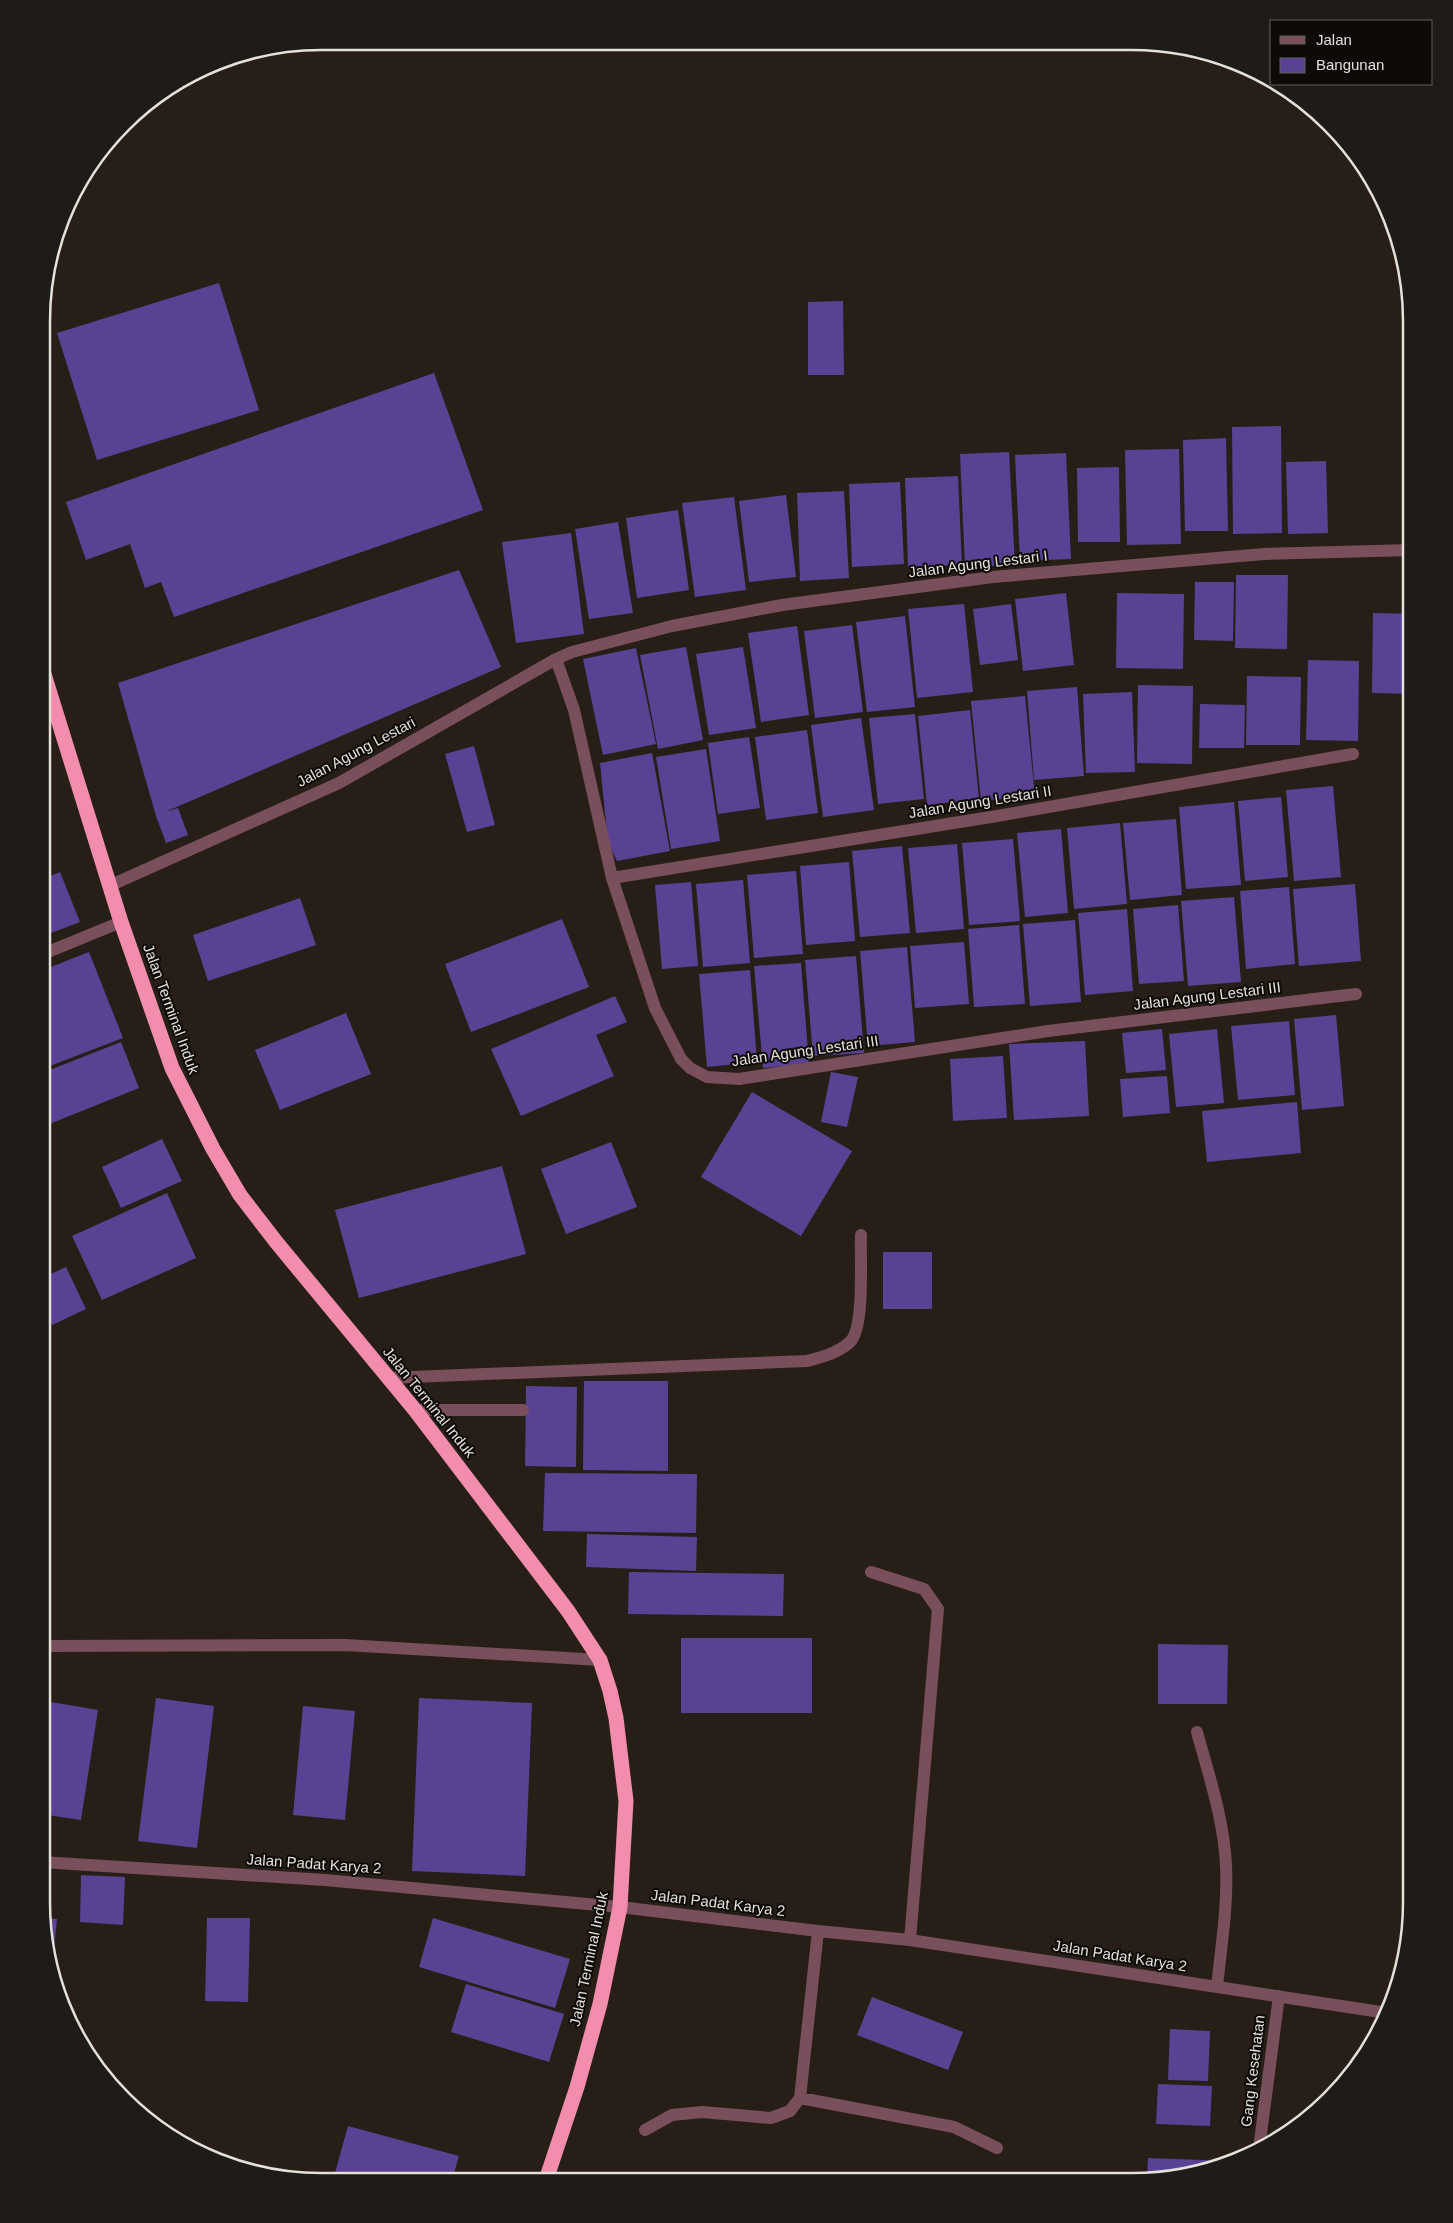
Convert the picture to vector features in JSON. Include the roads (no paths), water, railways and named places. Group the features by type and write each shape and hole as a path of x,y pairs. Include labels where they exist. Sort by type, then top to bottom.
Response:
{"highway":[{"name":"Jalan Terminal Induk","path":"50,714 172,1068 213,1150 240,1194 277,1243 414,1410 568,1611 600,1660 616,1718 626,1800 620,1907 597,2013 548,2173"}],"street":[{"name":"Jalan Agung Lestari I","path":"556,659 572,652 672,626 782,605 993,577 1264,554 1403,550"},
{"name":"Jalan Agung Lestari III","path":"556,659 574,710 612,878 655,1008 681,1059 690,1068 707,1077 739,1079 1048,1031 1356,994"},
{"name":"Jalan Agung Lestari","path":"109,886 339,783 556,659"},
{"name":"Jalan Agung Lestari II","path":"612,878 997,816 1353,754"},
{"path":"50,951 121,922"},
{"path":"388,1378 807,1361 823,1357 838,1351 855,1336 860,1320 861,1235"},
{"path":"414,1410 523,1410"},
{"path":"871,1572 924,1589 938,1609 910,1940"},
{"path":"50,1646 345,1645 600,1660"},
{"path":"1197,1732 1220,1817 1226,1865 1226,1894 1217,1987"},
{"name":"Jalan Padat Karya 2","path":"50,1863 325,1880 620,1907 818,1932 910,1940 1379,2012"},
{"path":"646,2130 672,2115 702,2112 771,2118 790,2111 800,2098 818,1932"},
{"name":"Gang Kesehatan","path":"1260,2141 1279,1996"},
{"path":"800,2098 954,2127 997,2148"}]}
